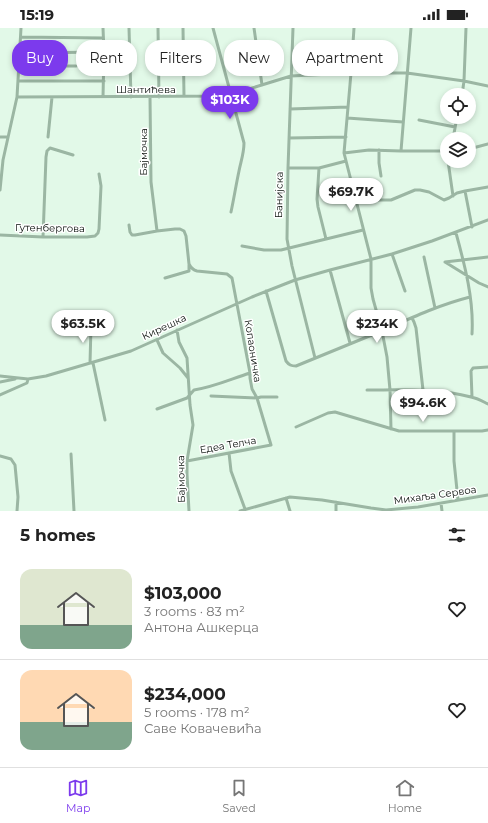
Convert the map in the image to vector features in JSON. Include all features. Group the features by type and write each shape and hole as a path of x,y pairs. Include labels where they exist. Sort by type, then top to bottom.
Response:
{"street":[{"path":"21,28 21,40"},
{"path":"21,37 104,38 103,28"},
{"path":"129,28 131,97"},
{"path":"158,28 159,97"},
{"path":"183,28 184,96"},
{"path":"213,28 243,137 244,150 231,212"},
{"path":"254,28 262,85"},
{"name":"Банијска","path":"293,28 287,239 295,280 314,358"},
{"path":"353,40 354,28"},
{"path":"401,151 411,28"},
{"path":"463,88 466,28"},
{"path":"68,66 76,66"},
{"name":"Шантићева","path":"398,73 464,81 488,86"},
{"path":"0,190 7,137 17,97 18,76"},
{"path":"103,97 104,76"},
{"name":"Шантићева","path":"17,97 219,97 231,95 291,76"},
{"path":"351,76 344,153 371,259 371,288 386,348 390,390 391,429"},
{"path":"18,81 104,81"},
{"path":"48,137 52,97"},
{"name":"Бајмочка","path":"150,97 151,182 157,231"},
{"path":"290,108 348,107"},
{"path":"347,118 403,122"},
{"path":"419,120 455,127"},
{"path":"454,132 456,124"},
{"path":"0,137 7,137"},
{"path":"289,138 346,137"},
{"path":"476,147 488,144"},
{"path":"43,237 47,151 50,148 73,155"},
{"path":"344,153 369,150 440,151"},
{"path":"379,150 381,176"},
{"path":"288,168 319,168 346,161"},
{"path":"319,168 317,199 326,239"},
{"path":"449,168 453,196"},
{"name":"Гутенбергова","path":"0,234 43,237 95,236 99,229 101,186 99,174"},
{"path":"356,203 366,200 391,200 415,190 429,192 444,200 465,191 488,187"},
{"path":"465,191 472,227"},
{"name":"Кирешка","path":"0,376 28,379 46,376 131,351 237,303 295,280 392,254 456,233 488,220"},
{"path":"129,226 132,235 136,236 157,231 180,229 184,231 186,236 189,271"},
{"path":"242,246 273,251 363,230"},
{"path":"456,233 463,259 470,297 473,319 472,334"},
{"path":"392,254 405,291"},
{"path":"424,257 435,308"},
{"path":"488,257 446,262 488,287"},
{"path":"189,264 194,270"},
{"path":"166,278 194,270 230,275 232,278 237,303"},
{"path":"330,270 350,343"},
{"path":"266,291 286,361 292,366 296,366 452,301 470,297"},
{"name":"Копаоничка","path":"237,303 252,389 272,446"},
{"path":"412,318 416,328 423,390"},
{"path":"91,327 91,363 105,420"},
{"name":"Бајмочка","path":"177,330 179,342 187,358 189,396 193,425 187,461 189,511"},
{"path":"157,340 164,353 188,378"},
{"path":"472,397 471,371 473,368 488,367"},
{"path":"157,409 187,398 194,390 203,389 250,373"},
{"name":"Кирешка","path":"0,382 19,378"},
{"path":"0,395 27,383 28,379"},
{"path":"367,390 423,390 453,393 472,397 488,404"},
{"path":"211,396 256,398 277,397"},
{"path":"296,427 328,413 335,412 391,429 409,431 488,430"},
{"path":"454,431 454,462 458,500"},
{"name":"Едеа Телча","path":"187,461 272,446"},
{"path":"229,453 231,471 245,510"},
{"path":"71,454 74,511"},
{"path":"0,456 12,459 15,465 17,511"},
{"name":"Михаља Сервоа","path":"240,511 290,497 336,502 386,510 412,508 488,495"},
{"path":"286,498 290,511"},
{"path":"336,502 336,511"},
{"path":"441,503 442,511"}]}
